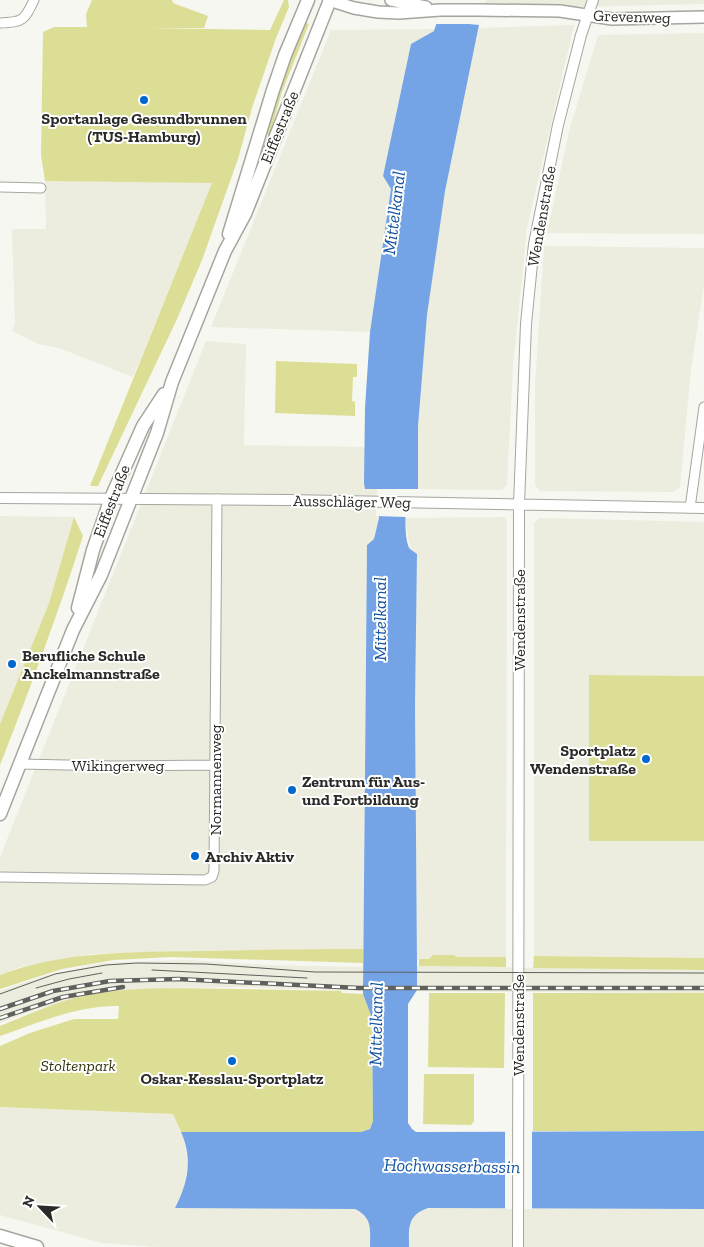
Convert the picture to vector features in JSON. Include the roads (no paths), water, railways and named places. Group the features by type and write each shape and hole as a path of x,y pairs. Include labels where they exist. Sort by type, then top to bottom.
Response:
{"main road":[{"name":"Eiffestraße","path":"225,251 231,223 270,97 308,0"},
{"name":"Eiffestraße","path":"0,814 73,630 101,575 157,433 172,382 225,251 245,214 329,0"},
{"name":"Grevenweg","path":"329,0 354,8 399,13 440,10 560,11 612,19 704,17"},
{"name":"Grevenweg","path":"391,0 440,10"},
{"name":"Eiffestraße","path":"73,630 93,550 111,498 143,426 172,382"},
{"path":"0,1236 37,1247"}],"street":[{"path":"0,23 18,22 26,17 34,0"},
{"name":"Wendenstraße","path":"518,1247 519,504 526,324 534,244 560,116 587,15 593,0"},
{"path":"0,187 42,188"},
{"path":"690,508 704,407"},
{"name":"Ausschläger Weg","path":"0,498 217,499 704,508"},
{"name":"Normannenweg","path":"0,877 205,880 212,877 214,871 216,765 217,499"},
{"name":"Wikingerweg","path":"20,764 108,766 216,765"}],"water":[{"path":"444,0 477,0 469,24 479,25 445,191 427,315 418,426 418,489 406,489 406,538 410,549 417,554 415,706 417,990 408,1004 408,1123 416,1132 704,1131 704,1209 428,1208 416,1214 413,1218 409,1228 409,1247 370,1247 368,1220 361,1212 355,1209 175,1208 186,1180 188,1161 185,1142 181,1132 361,1132 370,1129 373,1121 372,1018 363,994 367,545 374,539 379,518 379,489 365,489 365,408 370,332 391,189 383,176 411,44 434,31"}],"tram line":[{"path":"0,994 55,974 106,965 137,963 206,964 315,972 704,973"},
{"path":"152,970 307,978"},
{"path":"36,988 102,973"}],"railway":[{"path":"0,1009 53,991 110,981 178,979 359,988 704,988"},
{"path":"0,1018 63,997 123,987"}],"place":[{"name":"Sportanlage Gesundbrunnen (TUS-Hamburg)","path":"144,100"},
{"name":"Berufliche Schule Anckelmannstraße","path":"12,664"},
{"name":"Sportplatz Wendenstraße","path":"646,759"},
{"name":"Zentrum für Aus- und Fortbildung","path":"292,790"},
{"name":"Archiv Aktiv","path":"195,856"},
{"name":"Oskar-Kesslau-Sportplatz","path":"232,1061"}],"water label":[{"name":"Mittelkanal","path":"394,213"},
{"name":"Mittelkanal","path":"380,619"},
{"name":"Mittelkanal","path":"376,1024"},
{"name":"Hochwasserbassin","path":"452,1166"}],"park label":[{"name":"Stoltenpark","path":"78,1065"}]}
